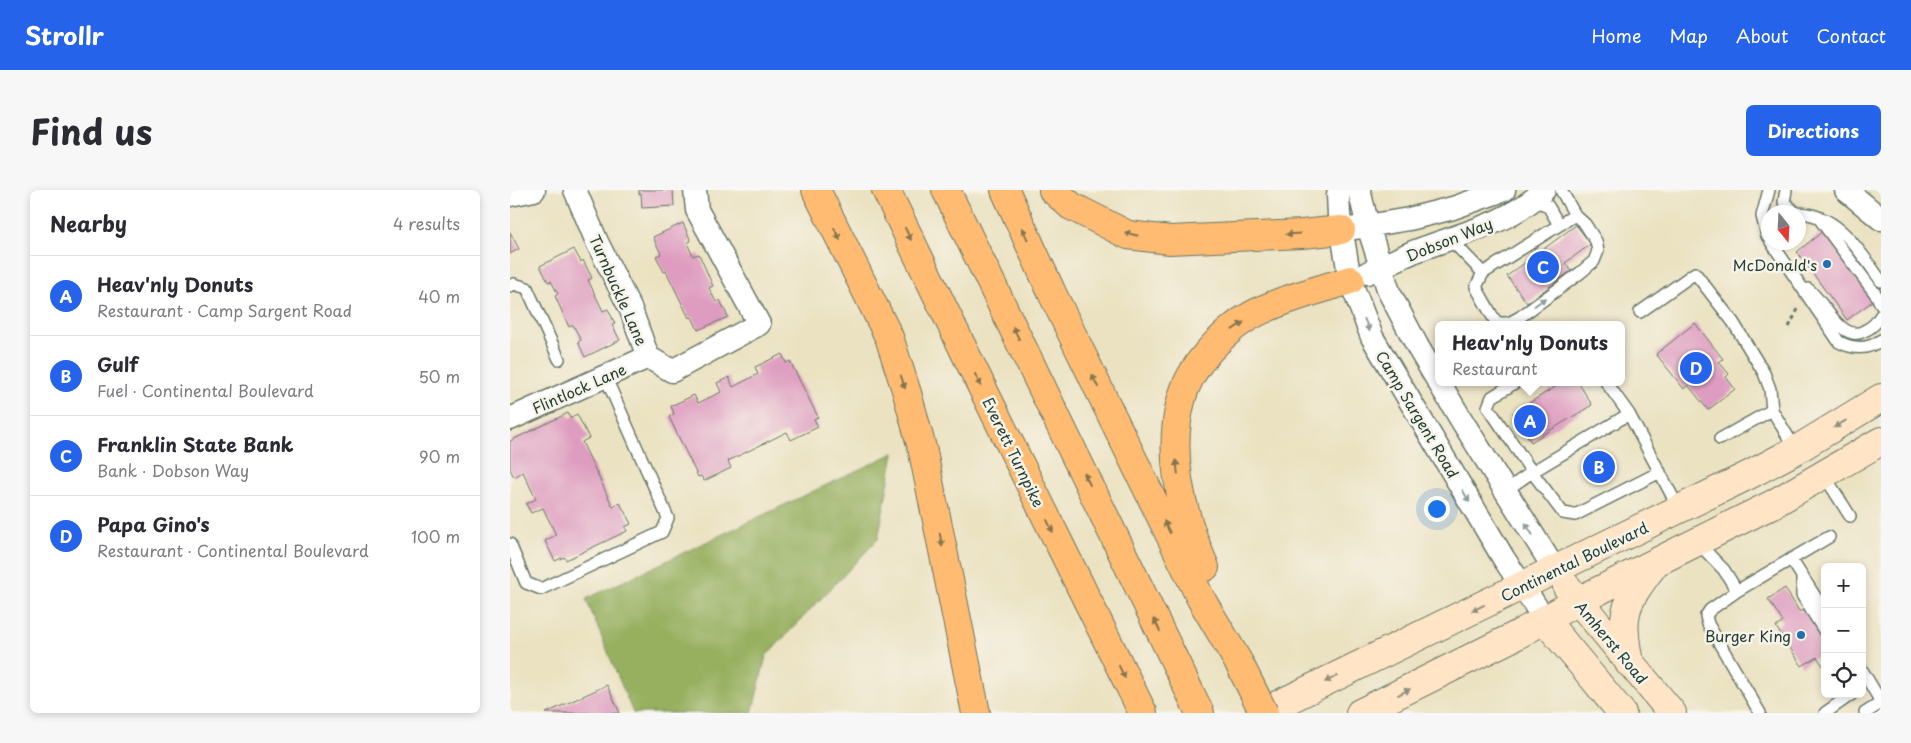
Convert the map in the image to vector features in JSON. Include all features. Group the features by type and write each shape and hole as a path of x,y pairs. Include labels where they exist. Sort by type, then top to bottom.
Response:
{"highway":[{"path":"816,190 889,337 907,392 923,452 976,713"},
{"name":"Everett Turnpike","path":"886,190 1141,709"},
{"path":"946,190 1200,713"},
{"path":"1005,190 1052,293 1201,599 1238,662 1262,713"},
{"path":"1053,190 1071,206 1128,235 1170,240 1302,234 1341,230"},
{"path":"1238,662 1221,602 1194,542 1181,491 1174,444 1182,395 1193,373 1207,354 1234,326 1266,309 1350,280"}],"main road":[{"name":"Continental Boulevard","path":"1262,713 1750,475 1796,450 1881,398"},
{"path":"1360,713 1545,620 1578,601 1774,504 1881,441"},
{"path":"1630,663 1624,619 1627,605 1635,590 1654,564"},
{"name":"Amherst Road","path":"1555,570 1578,601 1672,713"},
{"path":"1545,620 1622,713"}],"street":[{"path":"510,195 534,190"},
{"name":"Turnbuckle Lane","path":"575,190 597,242 631,310 648,356 672,371 759,324 697,210 695,190"},
{"name":"Camp Sargent Road","path":"1340,190 1338,194 1341,230 1350,280 1372,337 1522,587 1545,620"},
{"path":"1359,190 1388,292 1435,376"},
{"name":"Dobson Way","path":"1341,230 1409,220 1504,190"},
{"path":"1847,190 1881,209"},
{"path":"1847,190 1881,219"},
{"name":"Dobson Way","path":"1350,280 1412,253 1507,216 1539,195"},
{"name":"Flintlock Lane","path":"510,419 648,356"},
{"path":"1441,386 1555,570"}],"lane":[{"path":"1513,321 1580,274 1594,261 1598,251 1596,241 1585,224 1575,215 1561,190"},
{"path":"1765,205 1769,190"},
{"path":"1786,190 1784,202 1787,205"},
{"path":"1539,195 1559,225"},
{"path":"1806,214 1817,215 1837,225 1854,244 1881,281"},
{"path":"1496,321 1476,287 1483,273 1575,215"},
{"path":"1817,215 1877,296 1881,305"},
{"path":"1450,239 1483,273"},
{"path":"1777,250 1839,342 1850,347 1861,348 1881,340"},
{"path":"1640,312 1695,273 1733,322 1764,373 1770,388 1772,410 1796,450"},
{"path":"1796,281 1816,295 1840,327 1850,334 1862,333 1869,329 1876,324 1881,315"},
{"path":"510,286 514,284 527,288 559,359"},
{"path":"510,544 526,583 541,589 662,532 668,518 605,376"},
{"path":"1510,386 1492,397 1488,407 1532,472 1563,513 1575,516 1660,472"},
{"path":"1609,386 1629,414 1679,509"},
{"path":"1720,439 1772,410"},
{"path":"1505,491 1532,472 1629,414"},
{"path":"1824,475 1850,516"},
{"path":"1769,713 1758,709 1708,624 1706,616 1710,610 1737,591 1829,537"},
{"path":"1698,542 1724,570 1737,591"},
{"path":"1791,559 1822,608"},
{"path":"1802,577 1802,595 1821,626"},
{"path":"1865,713 1881,703 1866,677"},
{"path":"1825,713 1846,698"}],"path":[{"path":"1789,327 1799,307"}],"green space":[{"path":"894,453 878,539 766,656 752,713 633,713 586,599"}],"building":[{"path":"639,190 673,190 674,206 642,208"},
{"path":"683,223 691,241 687,243 693,256 699,254 713,286 709,288 716,302 720,300 728,317 698,330 692,317 689,318 666,271 664,272 656,256 661,254 653,237"},
{"path":"1576,225 1591,244 1565,263 1571,271 1527,303 1507,276"},
{"name":"McDonald's","path":"1823,231 1874,300 1847,320 1797,252 1806,250 1806,245"},
{"path":"510,232 519,249 510,254"},
{"path":"574,249 581,262 583,260 592,278 588,280 603,311 608,309 615,324 612,325 620,340 585,357 578,342 581,340 573,325 569,327 555,296 558,294 551,281 548,282 540,266"},
{"path":"1695,323 1723,359 1719,362 1729,374 1726,377 1735,389 1708,410 1688,385 1684,389 1656,354"},
{"path":"782,354 786,363 790,361 818,417 814,419 818,427 791,440 787,432 728,461 731,468 704,481 701,476 698,477 669,417 674,414 671,406 694,395 698,403 721,392 717,383 729,377 733,387 758,374 755,367"},
{"path":"1557,386 1580,386 1592,405 1531,442 1513,413"},
{"path":"568,413 570,418 577,414 589,438 582,442 613,507 620,503 631,524 625,527 627,531 566,560 564,557 555,561 545,541 556,535 543,508 531,513 526,504 536,499 523,472 514,477 510,469 510,441"},
{"name":"Burger King","path":"1785,588 1799,611 1805,611 1821,637 1821,663 1817,657 1802,666 1776,627 1783,622 1768,599"},
{"path":"607,685 620,713 546,713"}],"place":[{"name":"McDonald's","path":"1827,264"},
{"name":"Franklin State Bank","path":"1543,267"},
{"name":"Papa Gino's","path":"1696,368"},
{"name":"Heav'nly Donuts","path":"1530,421"},
{"name":"Gulf","path":"1599,467"},
{"name":"Burger King","path":"1801,635"}]}
